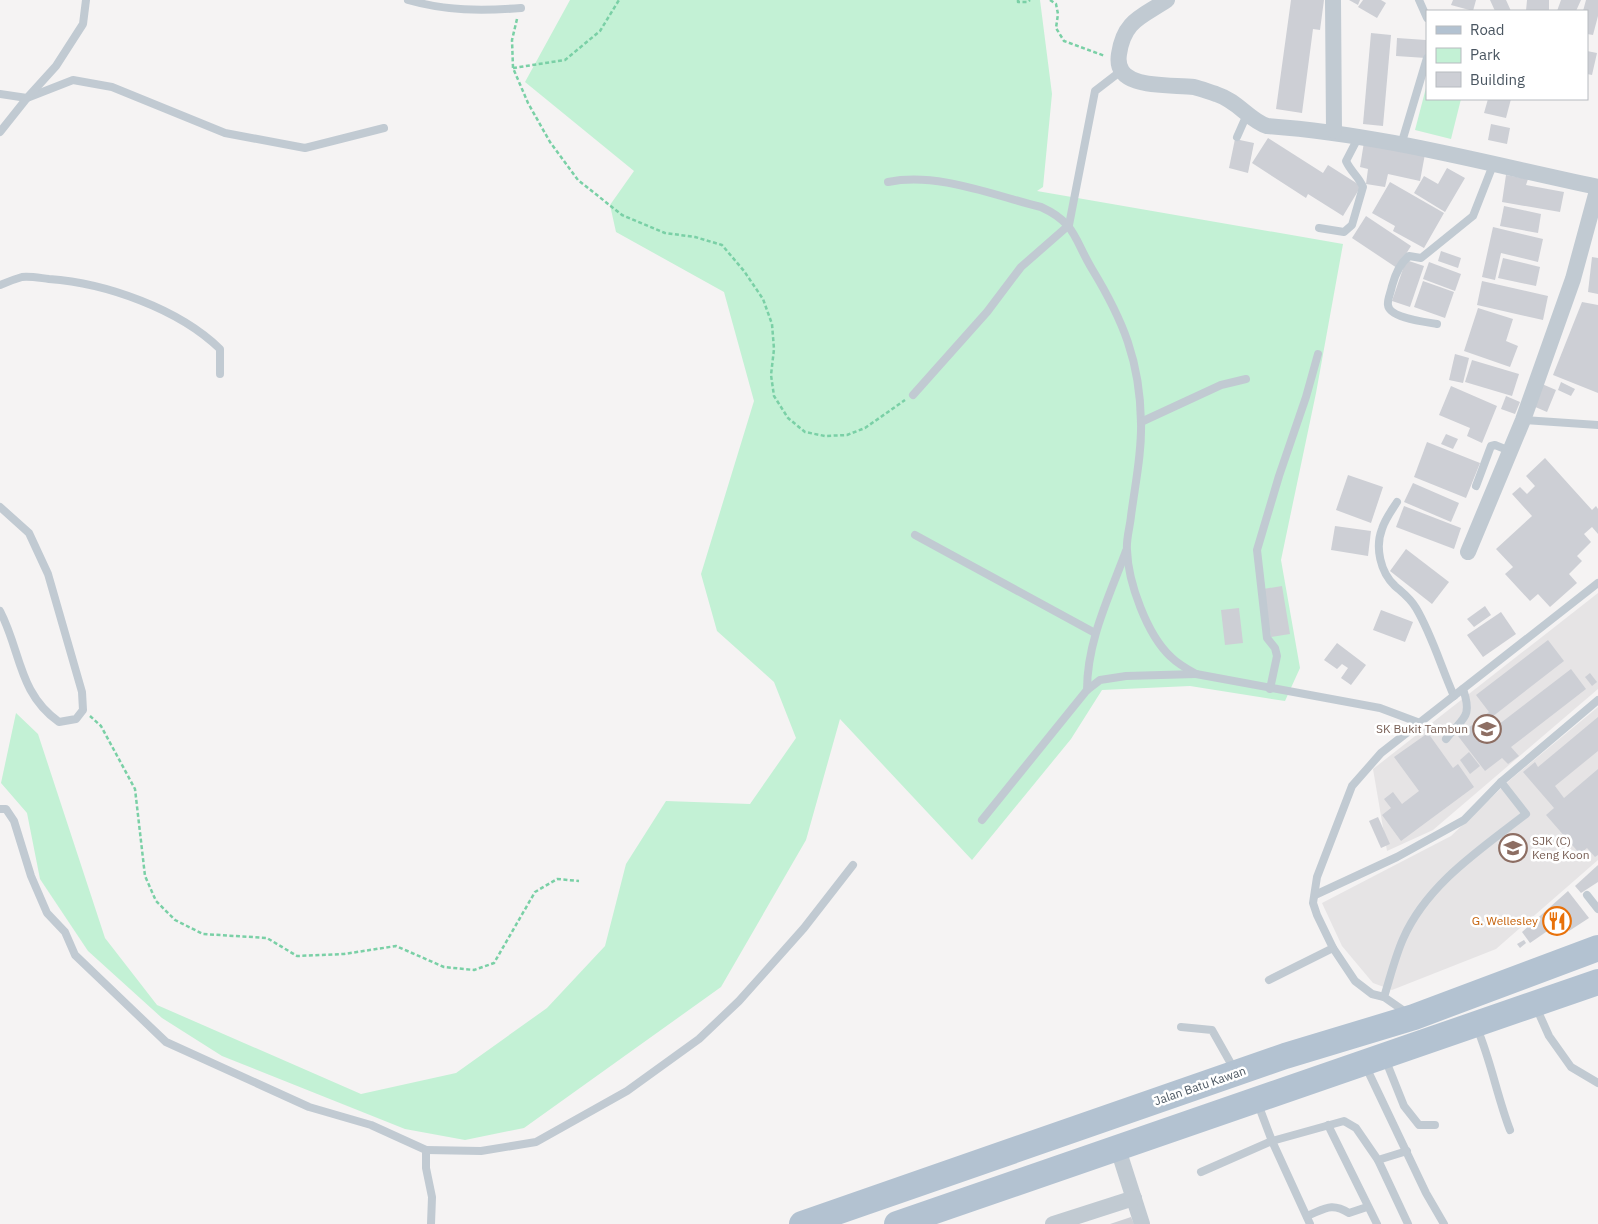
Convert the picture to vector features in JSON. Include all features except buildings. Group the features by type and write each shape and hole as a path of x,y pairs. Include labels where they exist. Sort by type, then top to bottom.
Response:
{"main road":[{"name":"Jalan Batu Kawan","path":"802,1224 1236,1073 1414,1017 1598,948"},
{"path":"897,1224 1598,982"}],"street":[{"path":"1167,0 1134,20 1128,26 1120,43 1119,66 1135,82 1196,88 1222,96 1248,112 1259,123 1267,126 1334,131 1443,152 1493,165 1598,187 1573,279 1523,420 1468,552"},
{"path":"1333,0 1334,131"},
{"path":"1118,1149 1142,1224"},
{"path":"1053,1224 1134,1198"}],"lane":[{"path":"0,132 56,66 82,24 86,0"},
{"path":"408,0 452,10 484,11 520,8"},
{"path":"1419,0 1426,16"},
{"path":"1402,145 1426,61"},
{"path":"913,395 986,312 1020,267 1069,225 1095,92 1119,66"},
{"path":"0,94 27,98 73,80 112,87 225,133 305,148 384,128"},
{"path":"1237,137 1248,112"},
{"path":"1319,228 1344,232 1352,225 1363,187 1360,180 1350,171 1346,161 1359,136"},
{"path":"1437,324 1396,316 1390,310 1387,305 1394,279 1404,260 1410,256 1421,258 1474,216 1493,165"},
{"path":"888,182 908,178 939,181 1041,207 1056,214 1069,225 1084,256 1110,299 1131,347 1137,370 1141,422 1140,454 1127,549 1095,633 1087,666 1087,690"},
{"path":"0,285 23,277 92,284 119,293 162,311 210,339 220,349 220,374"},
{"path":"1270,689 1277,656 1275,648 1267,638 1257,550 1318,354"},
{"path":"1141,422 1220,385 1246,379"},
{"path":"1523,420 1598,425"},
{"path":"1476,486 1491,446 1495,445 1510,451"},
{"path":"1397,502 1382,528 1379,543 1381,565 1394,586 1406,594 1416,608 1454,696"},
{"path":"0,507 29,533 48,574 82,692 83,710 76,719 59,722 44,712 23,678 11,633 0,611"},
{"path":"915,535 1095,633"},
{"path":"1127,549 1132,577 1150,629 1170,656 1196,674"},
{"path":"1414,1017 1384,997 1372,994 1355,981 1333,948 1316,915 1313,904 1318,877 1352,786 1382,753 1598,583"},
{"path":"982,820 1087,690 1100,680 1126,676 1196,674 1380,708 1420,723"},
{"path":"1446,739 1468,713 1469,705 1463,689"},
{"path":"1315,895 1440,835 1464,820 1501,782 1598,700"},
{"path":"1384,997 1403,938 1418,912 1433,892 1474,854 1526,814 1501,782"},
{"path":"0,809 6,809 14,821 31,876 47,913 65,932 75,955 166,1042 309,1107 371,1125 426,1150 481,1151 536,1142 627,1091 699,1038 739,1001 804,928 853,865"},
{"path":"1588,895 1598,910"},
{"path":"1269,980 1333,948"},
{"path":"1535,1005 1549,1036 1571,1067 1598,1083"},
{"path":"1476,1024 1490,1057 1496,1088 1510,1130"},
{"path":"1181,1027 1212,1030 1236,1073"},
{"path":"1374,1060 1404,1106 1419,1124 1435,1125"},
{"path":"1374,1060 1407,1151 1426,1193 1444,1224"},
{"path":"1257,1101 1272,1142 1308,1220 1331,1206 1338,1207 1349,1213 1368,1207"},
{"path":"1202,1172 1272,1142 1344,1120 1356,1128 1378,1160 1408,1224"},
{"path":"1328,1125 1377,1224"},
{"path":"426,1150 426,1168 432,1197 431,1224"},
{"path":"1378,1160 1407,1151"}],"path":[{"path":"513,68 564,60 600,31 619,0"},
{"path":"1018,0 1018,2 1027,2 1030,0"},
{"path":"1050,0 1056,4 1058,14 1056,28 1064,41 1119,66"},
{"path":"520,8 512,40 513,68 528,103 550,142 578,180 622,215 665,233 695,237 722,245 744,271 763,299 772,324 774,349 771,375 774,396 788,418 805,432 825,436 846,435 865,428 913,395"},
{"path":"83,710 101,726 135,789 145,876 156,902 175,920 204,934 267,938 297,956 344,954 396,946 444,968 474,970 494,963 535,892 557,879 579,881"}],"shaded area":[{"name":"SK Bukit Tambun","path":"1598,593 1598,689 1433,830 1387,851 1373,769"},
{"name":"SJK (C) Keng Koon","path":"1598,707 1598,860 1496,949 1392,990 1373,983 1342,946 1322,903 1451,836 1511,779"}],"green space":[{"path":"570,0 1040,0 1052,94 1043,187 1037,191 1343,244 1316,393 1281,560 1300,668 1285,701 1190,686 1102,690 1071,739 972,860 840,719 806,840 721,987 524,1128 465,1140 405,1129 222,1056 162,1018 88,951 40,879 27,813 1,783 16,713 38,734 105,938 157,1005 361,1094 456,1073 547,1008 605,946 626,864 666,801 750,804 796,738 774,682 717,631 701,574 754,401 724,292 616,232 610,205 634,171 525,82"},
{"path":"1426,88 1426,100 1461,100 1451,139 1415,130"}],"place":[{"name":"SK Bukit Tambun","path":"1487,729"},
{"name":"SJK (C) Keng Koon","path":"1513,848"},
{"name":"G. Wellesley","path":"1557,921"}]}
